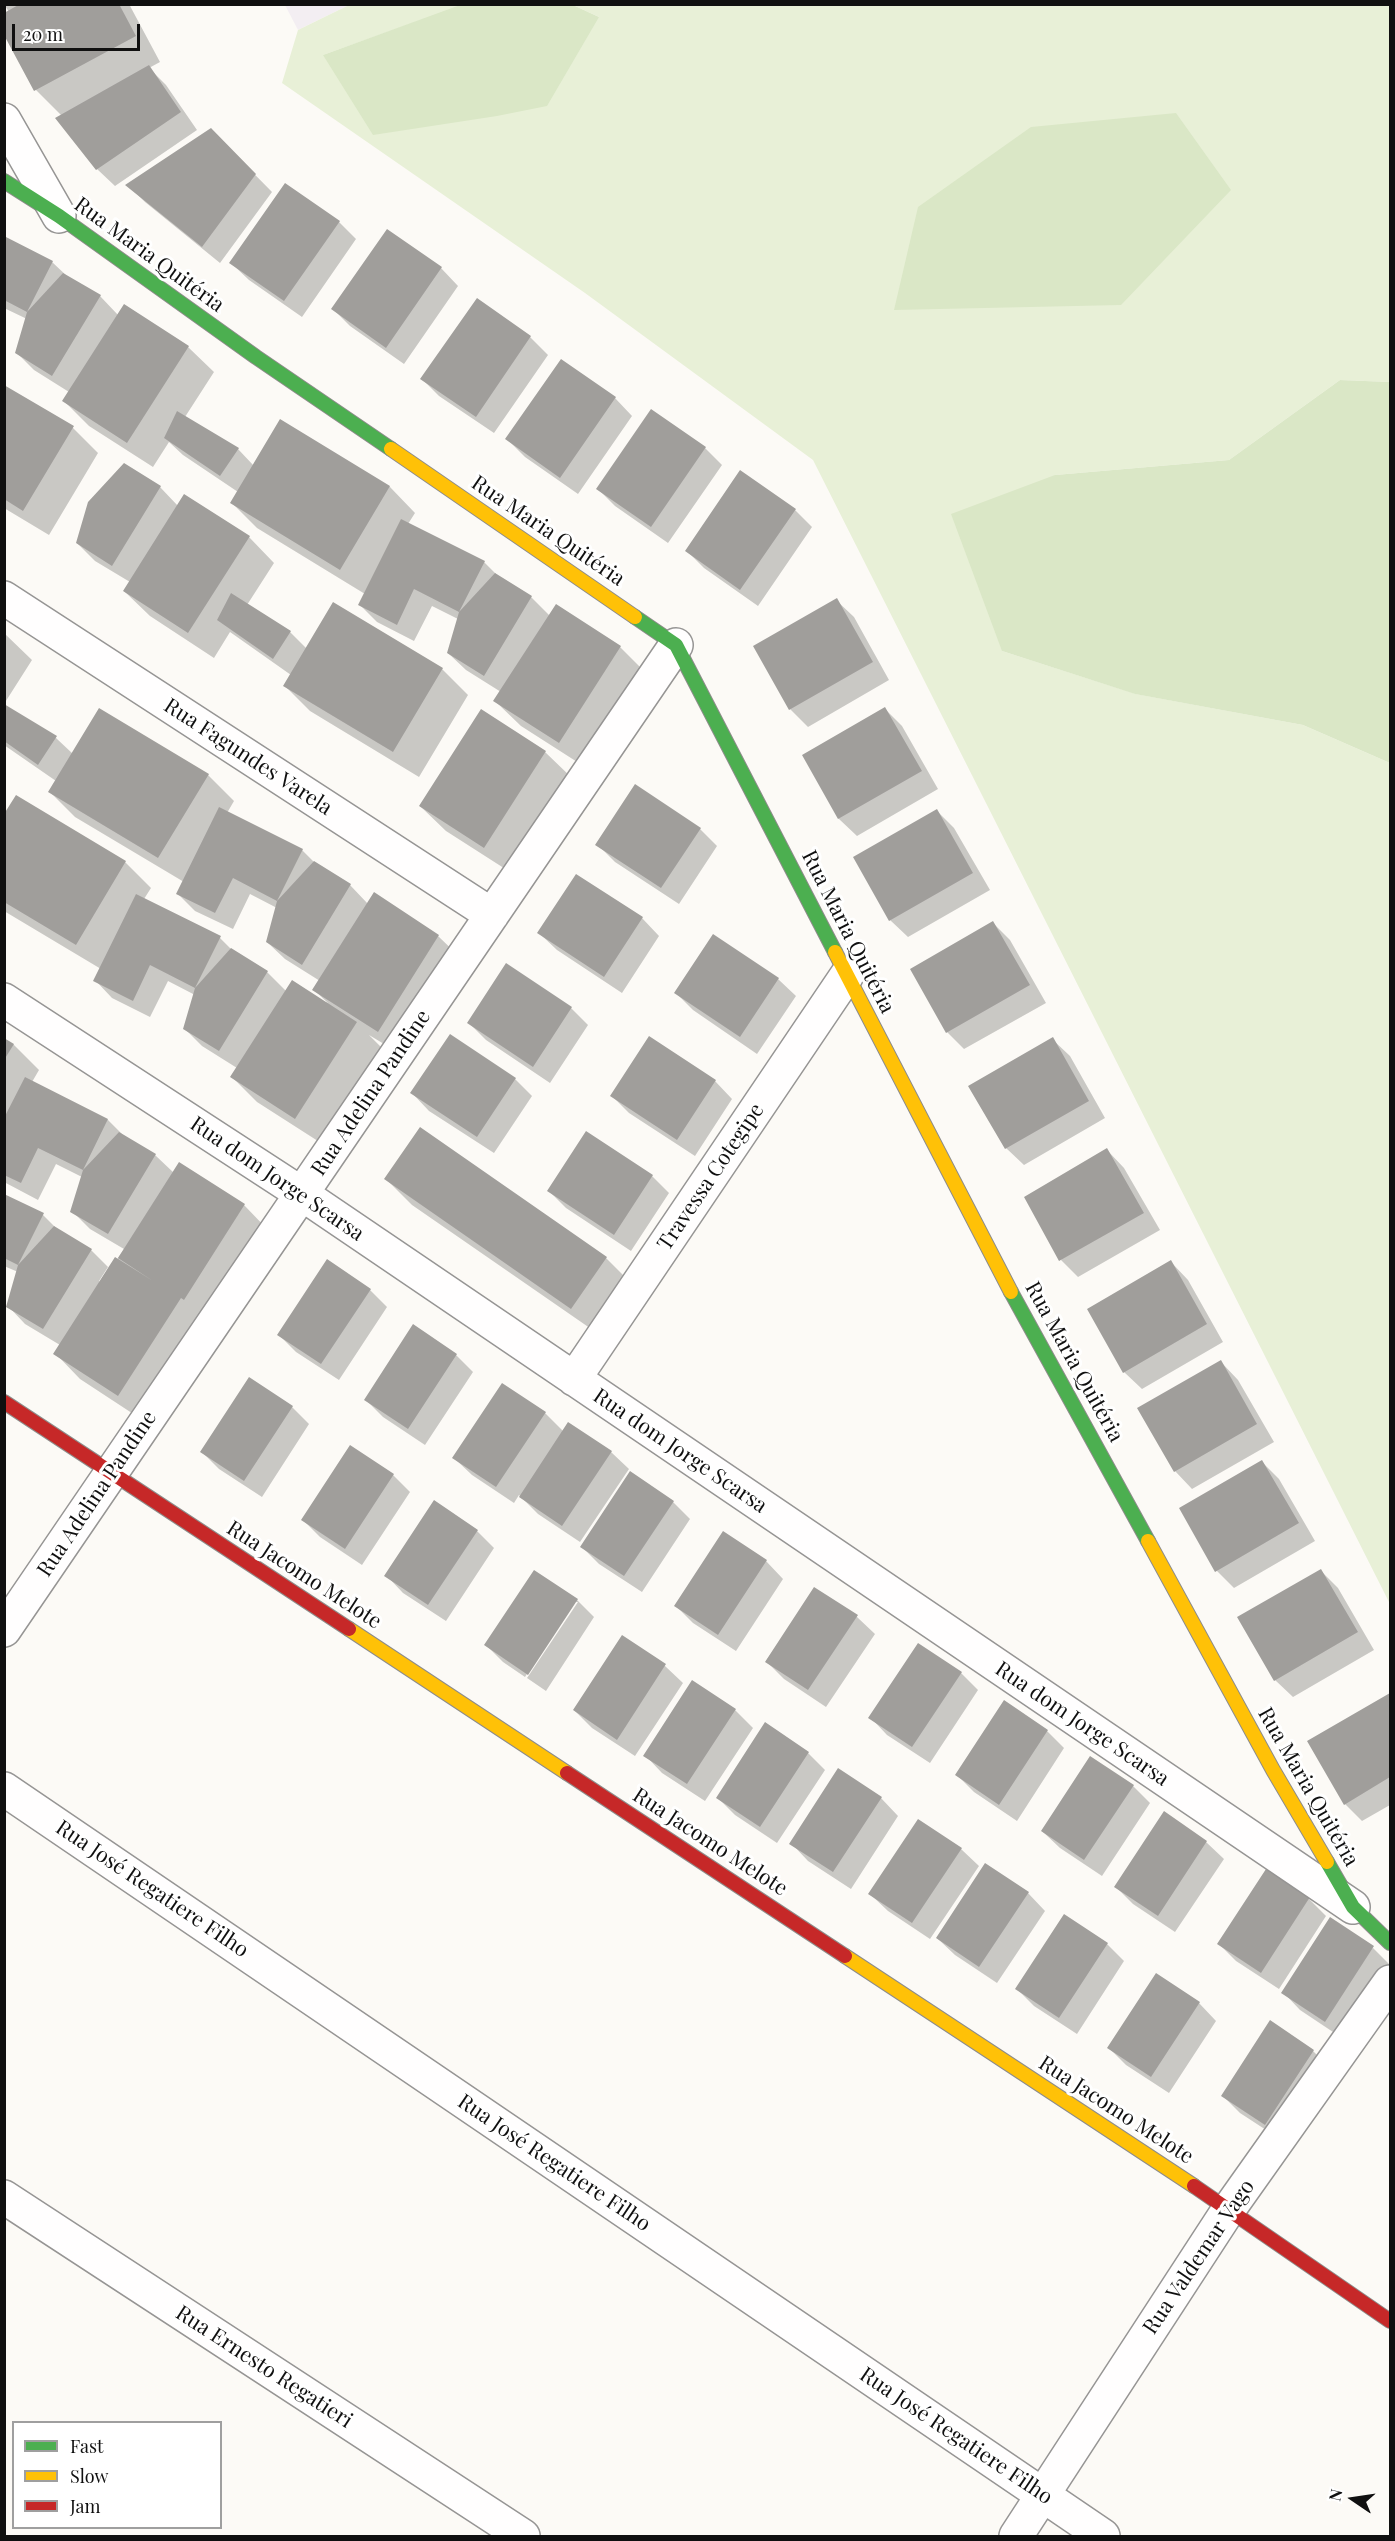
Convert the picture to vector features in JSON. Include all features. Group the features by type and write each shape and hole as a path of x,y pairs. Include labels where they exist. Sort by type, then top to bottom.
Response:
{"street":[{"path":"4,120 59,216"},
{"name":"Rua Maria Quitéria","path":"4,181 59,216 256,357 676,645 994,1260 1273,1770 1353,1907 1390,1943"},
{"name":"Rua Fagundes Varela","path":"4,598 492,915"},
{"name":"Rua Adelina Pandine","path":"4,1630 676,645"},
{"name":"Travessa Cotegipe","path":"574,1379 847,975"},
{"name":"Rua dom Jorge Scarsa","path":"4,1000 302,1194 1353,1907"},
{"name":"Rua Jacomo Melote","path":"4,1402 1229,2209 1390,2321"},
{"name":"Rua José Regatiere Filho","path":"4,1789 1103,2536"},
{"name":"Rua Valdemar Vago","path":"1016,2536 1229,2209 1390,1982"},
{"name":"Rua Ernesto Regatieri","path":"4,2197 523,2536"}],"shaded area":[{"path":"285,5 349,5 298,30"}],"green space":[{"path":"463,4 573,5 599,17 547,106 373,135 323,55"},
{"path":"349,5 463,5 323,55 599,17 573,5 1390,5 1390,382 1340,380 1229,460 1055,475 1002,651 1136,694 1303,725 1390,763 1390,1604 813,460 585,293 282,83 298,30"},
{"path":"1176,113 1231,190 1121,305 894,310 918,207 1031,127"},
{"path":"1340,380 1390,382 1390,763 1303,725 1135,694 1002,651 951,514 1055,475 1229,460"}],"building":[{"path":"20,4 119,4 136,36 34,91 4,35 4,13"},
{"path":"149,65 181,112 96,170 55,118"},
{"path":"211,128 256,174 202,247 125,185"},
{"path":"285,183 340,221 284,301 229,263"},
{"path":"387,229 442,267 386,348 331,309"},
{"path":"4,236 53,261 27,312 4,300"},
{"path":"63,273 101,295 52,376 15,353 27,312"},
{"path":"477,298 531,336 476,417 420,379"},
{"path":"124,304 189,346 127,443 62,401"},
{"path":"561,359 616,397 560,478 505,439"},
{"path":"4,385 74,426 23,511 4,499"},
{"path":"651,409 706,447 651,527 596,489"},
{"path":"177,411 239,448 220,476 164,438"},
{"path":"280,419 390,486 340,570 230,503"},
{"path":"124,463 161,486 112,566 76,543 88,502"},
{"path":"740,470 796,509 740,590 685,551"},
{"path":"184,494 250,536 188,633 123,591"},
{"path":"401,519 485,561 459,612 414,589 397,625 358,605"},
{"path":"495,573 532,596 484,676 447,653 459,612"},
{"path":"231,593 291,631 273,659 217,620"},
{"path":"837,598 873,662 789,710 753,646"},
{"path":"333,602 443,668 393,752 283,686"},
{"path":"556,604 621,646 559,743 493,701"},
{"path":"4,704 57,736 38,765 4,741"},
{"path":"885,707 922,771 838,819 802,755"},
{"path":"99,708 209,774 158,858 48,792"},
{"path":"481,709 546,751 484,848 419,806"},
{"path":"635,784 701,828 661,888 595,845"},
{"path":"16,795 126,861 76,945 4,902 4,814"},
{"path":"219,807 303,849 277,901 233,878 215,913 176,894"},
{"path":"937,809 973,873 889,921 853,857"},
{"path":"314,861 351,884 302,965 266,942 277,901"},
{"path":"576,874 643,917 604,977 537,933"},
{"path":"374,892 439,935 378,1032 312,990"},
{"path":"136,894 221,936 195,988 150,965 133,1001 93,981"},
{"path":"993,921 1030,985 946,1033 910,969"},
{"path":"713,934 779,978 740,1037 674,993"},
{"path":"231,948 268,971 219,1051 183,1029 195,988"},
{"path":"506,963 572,1007 533,1067 467,1023"},
{"path":"292,980 357,1022 295,1119 230,1077"},
{"path":"450,1034 516,1078 477,1137 410,1093"},
{"path":"649,1036 716,1080 677,1140 610,1096"},
{"path":"1053,1037 1089,1101 1005,1149 968,1086"},
{"path":"4,1038 14,1044 4,1060"},
{"path":"25,1077 108,1119 83,1170 38,1148 21,1183 4,1175 4,1118"},
{"path":"420,1127 607,1257 571,1309 384,1179"},
{"path":"586,1131 653,1175 614,1235 547,1191"},
{"path":"119,1132 156,1154 108,1234 70,1212 83,1170"},
{"path":"1107,1148 1144,1213 1059,1261 1024,1197"},
{"path":"179,1162 245,1204 184,1300 181,1298 118,1396 53,1354 115,1257 153,1281 118,1258"},
{"path":"4,1194 44,1213 18,1265 4,1258"},
{"path":"54,1226 92,1249 43,1329 6,1307 18,1265"},
{"path":"327,1259 371,1289 321,1364 277,1335"},
{"path":"1171,1260 1207,1324 1123,1373 1087,1309"},
{"path":"413,1324 457,1354 408,1429 364,1400"},
{"path":"1221,1360 1257,1424 1174,1472 1137,1408"},
{"path":"249,1377 293,1406 244,1481 200,1452"},
{"path":"502,1383 546,1412 496,1487 452,1458"},
{"path":"568,1422 612,1451 562,1526 519,1497"},
{"path":"350,1445 394,1474 345,1549 301,1520"},
{"path":"1262,1460 1299,1523 1215,1572 1179,1508"},
{"path":"630,1471 674,1501 624,1576 580,1547"},
{"path":"434,1500 478,1530 428,1605 384,1576"},
{"path":"723,1531 767,1560 718,1635 674,1606"},
{"path":"1321,1569 1358,1632 1274,1681 1237,1617"},
{"path":"534,1570 578,1599 528,1675 484,1645"},
{"path":"814,1587 858,1615 808,1690 765,1662"},
{"path":"622,1635 666,1664 617,1740 573,1710"},
{"path":"918,1643 962,1672 912,1747 868,1718"},
{"path":"692,1680 736,1709 687,1784 643,1756"},
{"path":"1390,1693 1390,1777 1344,1805 1307,1741"},
{"path":"1004,1700 1048,1730 999,1805 955,1775"},
{"path":"765,1722 809,1752 760,1827 716,1798"},
{"path":"1090,1756 1134,1785 1084,1860 1041,1831"},
{"path":"838,1768 882,1797 833,1872 789,1844"},
{"path":"1164,1811 1207,1841 1158,1916 1114,1887"},
{"path":"918,1819 962,1848 912,1923 868,1894"},
{"path":"985,1863 1029,1892 979,1967 936,1938"},
{"path":"1266,1869 1310,1897 1261,1973 1217,1944"},
{"path":"1064,1914 1108,1943 1059,2018 1015,1989"},
{"path":"1330,1917 1374,1946 1325,2022 1281,1993"},
{"path":"1156,1973 1200,2002 1151,2077 1107,2048"},
{"path":"1270,2020 1314,2050 1265,2125 1221,2096"}],"traffic: fast":[{"path":"4,181 59,216 256,357 391,449"},
{"path":"635,617 676,645 835,952"},
{"path":"1011,1292 1148,1541"},
{"path":"1327,1862 1353,1907 1390,1943"}],"traffic: slow":[{"path":"391,449 635,617"},
{"path":"835,952 1011,1292"},
{"path":"1148,1541 1273,1770 1327,1862"},
{"path":"349,1629 567,1773"},
{"path":"845,1956 1194,2186"}],"traffic: jam":[{"path":"4,1402 349,1629"},
{"path":"567,1773 845,1956"},
{"path":"1194,2186 1390,2321"}]}
